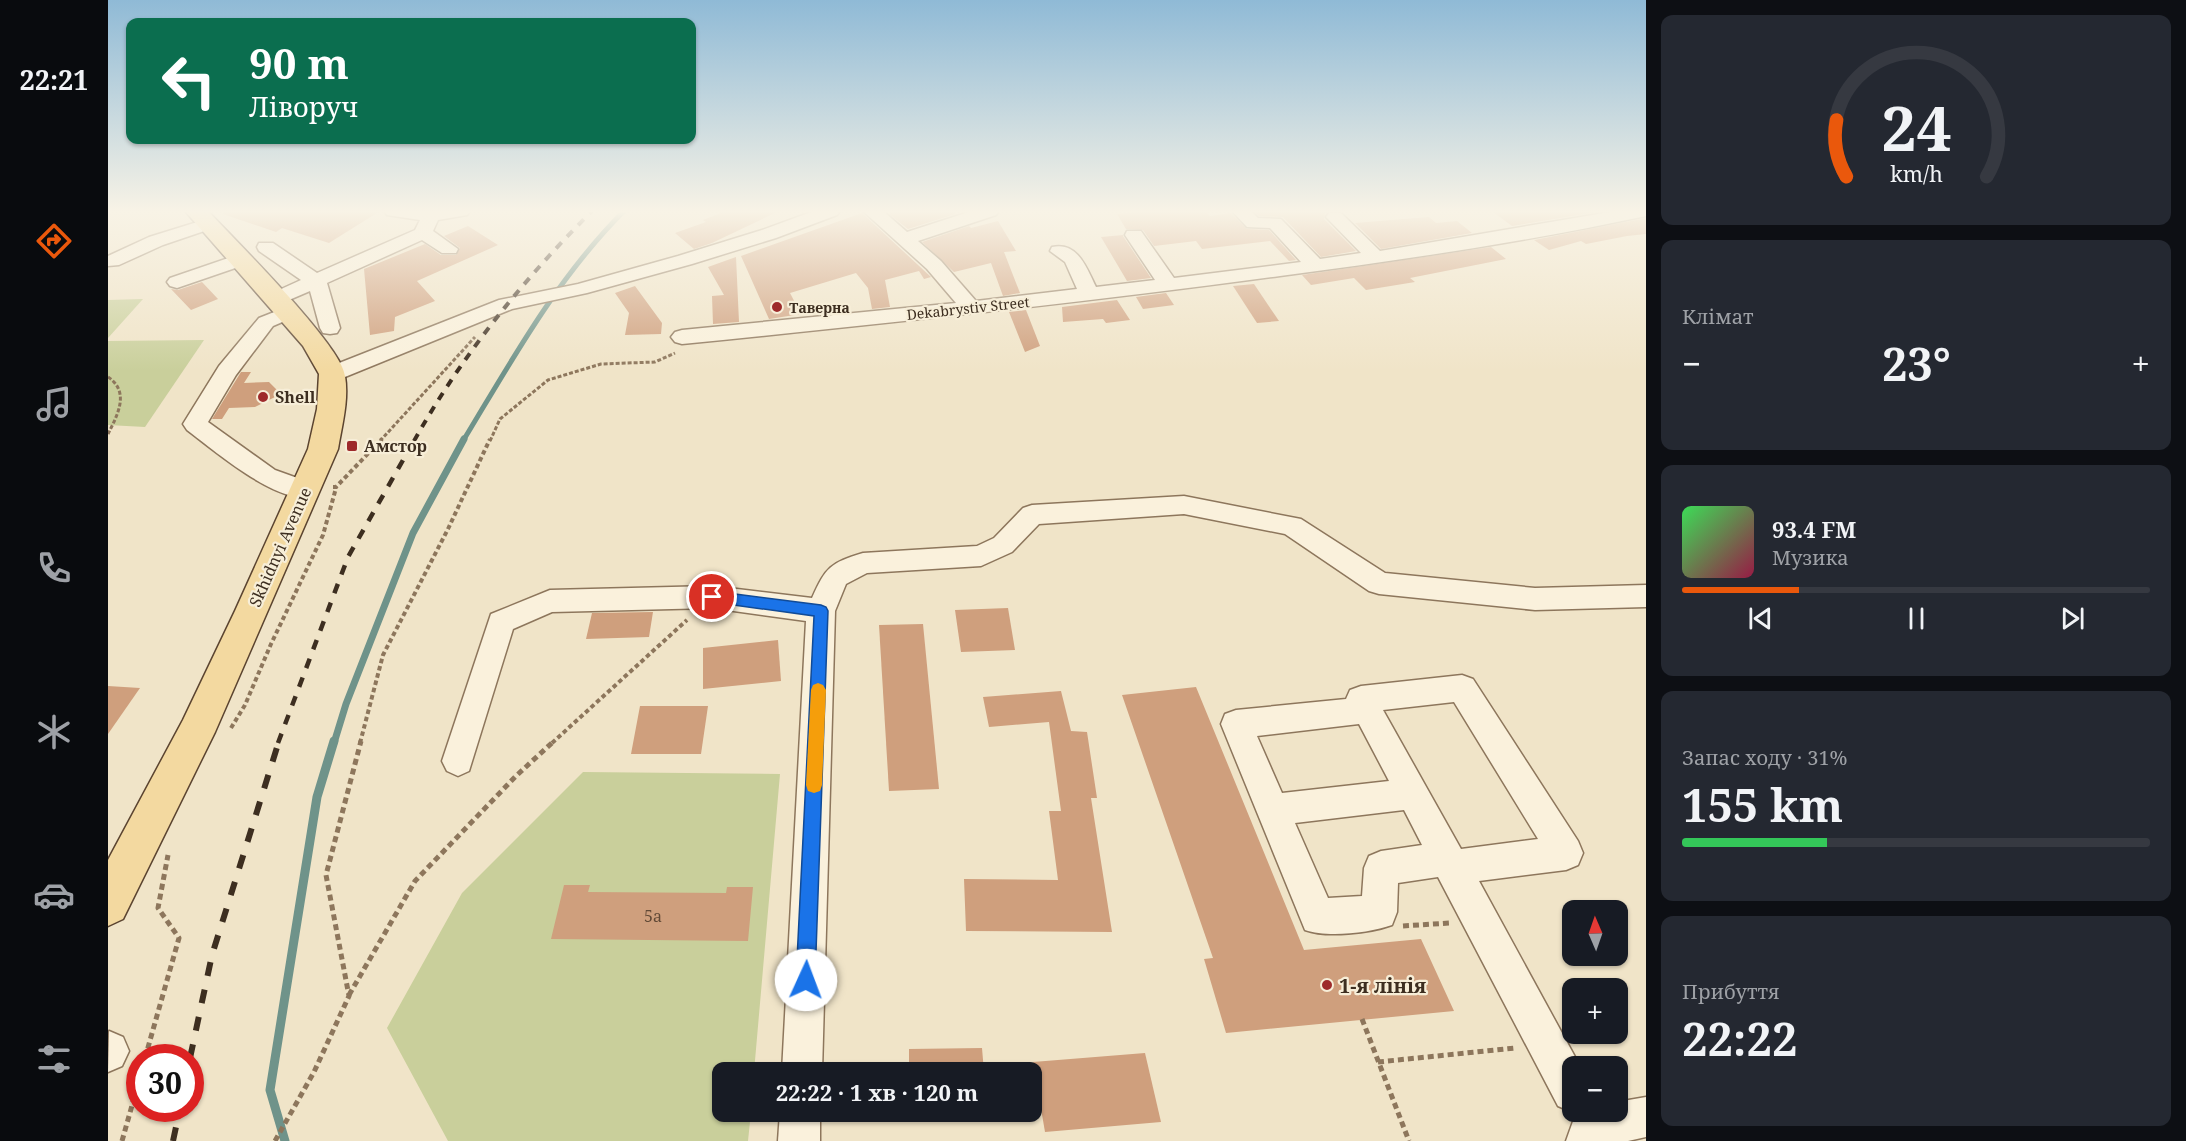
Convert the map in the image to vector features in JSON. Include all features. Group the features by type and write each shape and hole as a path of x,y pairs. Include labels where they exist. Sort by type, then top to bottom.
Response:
{"main road":[{"path":"244,264 314,342 332,374"},
{"name":"Skhidnyi Avenue","path":"108,904 320,488 323,449 331,409 332,374"}],"street":[{"path":"177,282 228,264"},
{"path":"290,264 317,282 330,328"},
{"path":"320,488 266,476 195,424 227,371 281,306 317,282 351,264"},
{"path":"332,374 506,304 580,290 667,264"},
{"path":"933,264 971,308"},
{"path":"1075,264 1089,294"},
{"path":"1154,264 1168,284"},
{"name":"Dekabrystiv Street","path":"682,338 971,308 1328,264"},
{"path":"802,1062 821,611 835,576 863,562 981,556 1004,545 1032,515 1184,505 1292,526 1379,583 1535,599 1646,596"},
{"path":"458,760 501,622 550,601 712,597 821,611"},
{"path":"1367,710 1236,724 1317,917 1379,912 1381,868 1449,863 1566,853 1462,688 1361,699 1367,710 1449,863 1546,1045 1562,1074"},
{"path":"1272,810 1412,794"},
{"path":"1587,1127 1646,1117"},
{"path":"799,1141 800,1122"}],"path":[{"path":"228,733 245,705 271,644 323,535 320,488 420,399 475,337"},
{"path":"349,996 326,875 383,655 448,529 500,418 548,380 601,364 655,362 680,350 682,338"},
{"path":"108,377 116,381 122,393 120,410 108,434"},
{"path":"275,1141 314,1072 349,996 401,902 416,881 516,776 712,597"},
{"path":"149,1044 179,938 158,908 168,854 173,844"},
{"path":"1397,927 1480,921"},
{"path":"1362,1019 1409,1141"},
{"path":"1378,1062 1546,1045"},
{"path":"122,1141 127,1122"}],"green space":[{"path":"143,299 108,338 108,300"},
{"path":"204,340 145,427 108,425 108,341"},
{"path":"583,772 780,774 755,1062 712,1062 712,1122 750,1122 748,1141 448,1141 387,1028 462,893"}],"building":[{"path":"376,264 455,264 417,281 435,301 395,317 394,331 370,335 364,269"},
{"path":"716,264 736,264 739,322 713,324 712,296 724,295 708,267"},
{"path":"745,264 917,264 931,277 924,279 919,271 885,280 890,307 872,309 868,288 856,273 790,293 801,314 769,319"},
{"path":"946,264 986,264 954,272"},
{"path":"991,264 1009,264 1020,293 1003,296"},
{"path":"1117,264 1142,264 1151,278 1127,281"},
{"path":"1375,264 1479,264 1410,278 1415,282 1366,290 1354,278 1311,285 1302,275"},
{"path":"202,282 218,299 191,310 171,289 178,290"},
{"path":"1254,284 1279,321 1257,323 1233,286"},
{"path":"635,286 662,323 661,334 625,335 629,313 615,293"},
{"path":"1166,293 1174,305 1143,309 1136,297"},
{"path":"1117,300 1130,320 1106,323 1103,319 1063,322 1062,307"},
{"path":"1026,310 1040,346 1025,352 1009,312"},
{"path":"241,372 251,372 244,383 269,382 281,394 255,407 229,408 222,419 212,419"},
{"path":"1008,608 1015,650 961,652 955,610"},
{"path":"653,612 649,637 586,639 592,613"},
{"path":"923,624 939,789 889,791 879,625"},
{"path":"778,640 781,681 703,689 703,648"},
{"path":"108,686 140,688 108,734"},
{"path":"1196,687 1304,950 1421,939 1454,1011 1226,1033 1204,959 1213,958 1122,695"},
{"path":"1061,691 1071,731 1087,732 1097,798 1091,798 1112,932 966,931 964,879 1058,880 1049,811 1061,811 1049,722 989,727 983,697"},
{"path":"640,706 708,706 701,754 631,754"},
{"path":"564,885 590,885 588,892 726,893 727,887 753,887 748,941 551,939"},
{"path":"982,1048 983,1062 909,1062 909,1049"},
{"path":"1145,1053 1161,1122 1045,1132 1042,1114 1042,1062 1033,1062"}],"waterway":[{"path":"463,441 518,350 577,264"},
{"path":"334,743 346,704 413,533 464,439"},
{"path":"285,1141 270,1090 317,797 334,741"}],"railway":[{"path":"414,441 452,378 495,320 542,264"},
{"path":"278,743 348,557 415,439"},
{"path":"193,1044 212,955 279,741"},
{"path":"173,1141 177,1122"}],"slow traffic":[{"path":"814,785 818,690"}],"place":[{"name":"Таверна","path":"777,307"},
{"name":"Shell","path":"263,397"},
{"name":"Амстор","path":"352,446"},
{"name":"1-я лінія","path":"1327,985"}],"route":[{"path":"712,597 821,611 806,980"}]}
